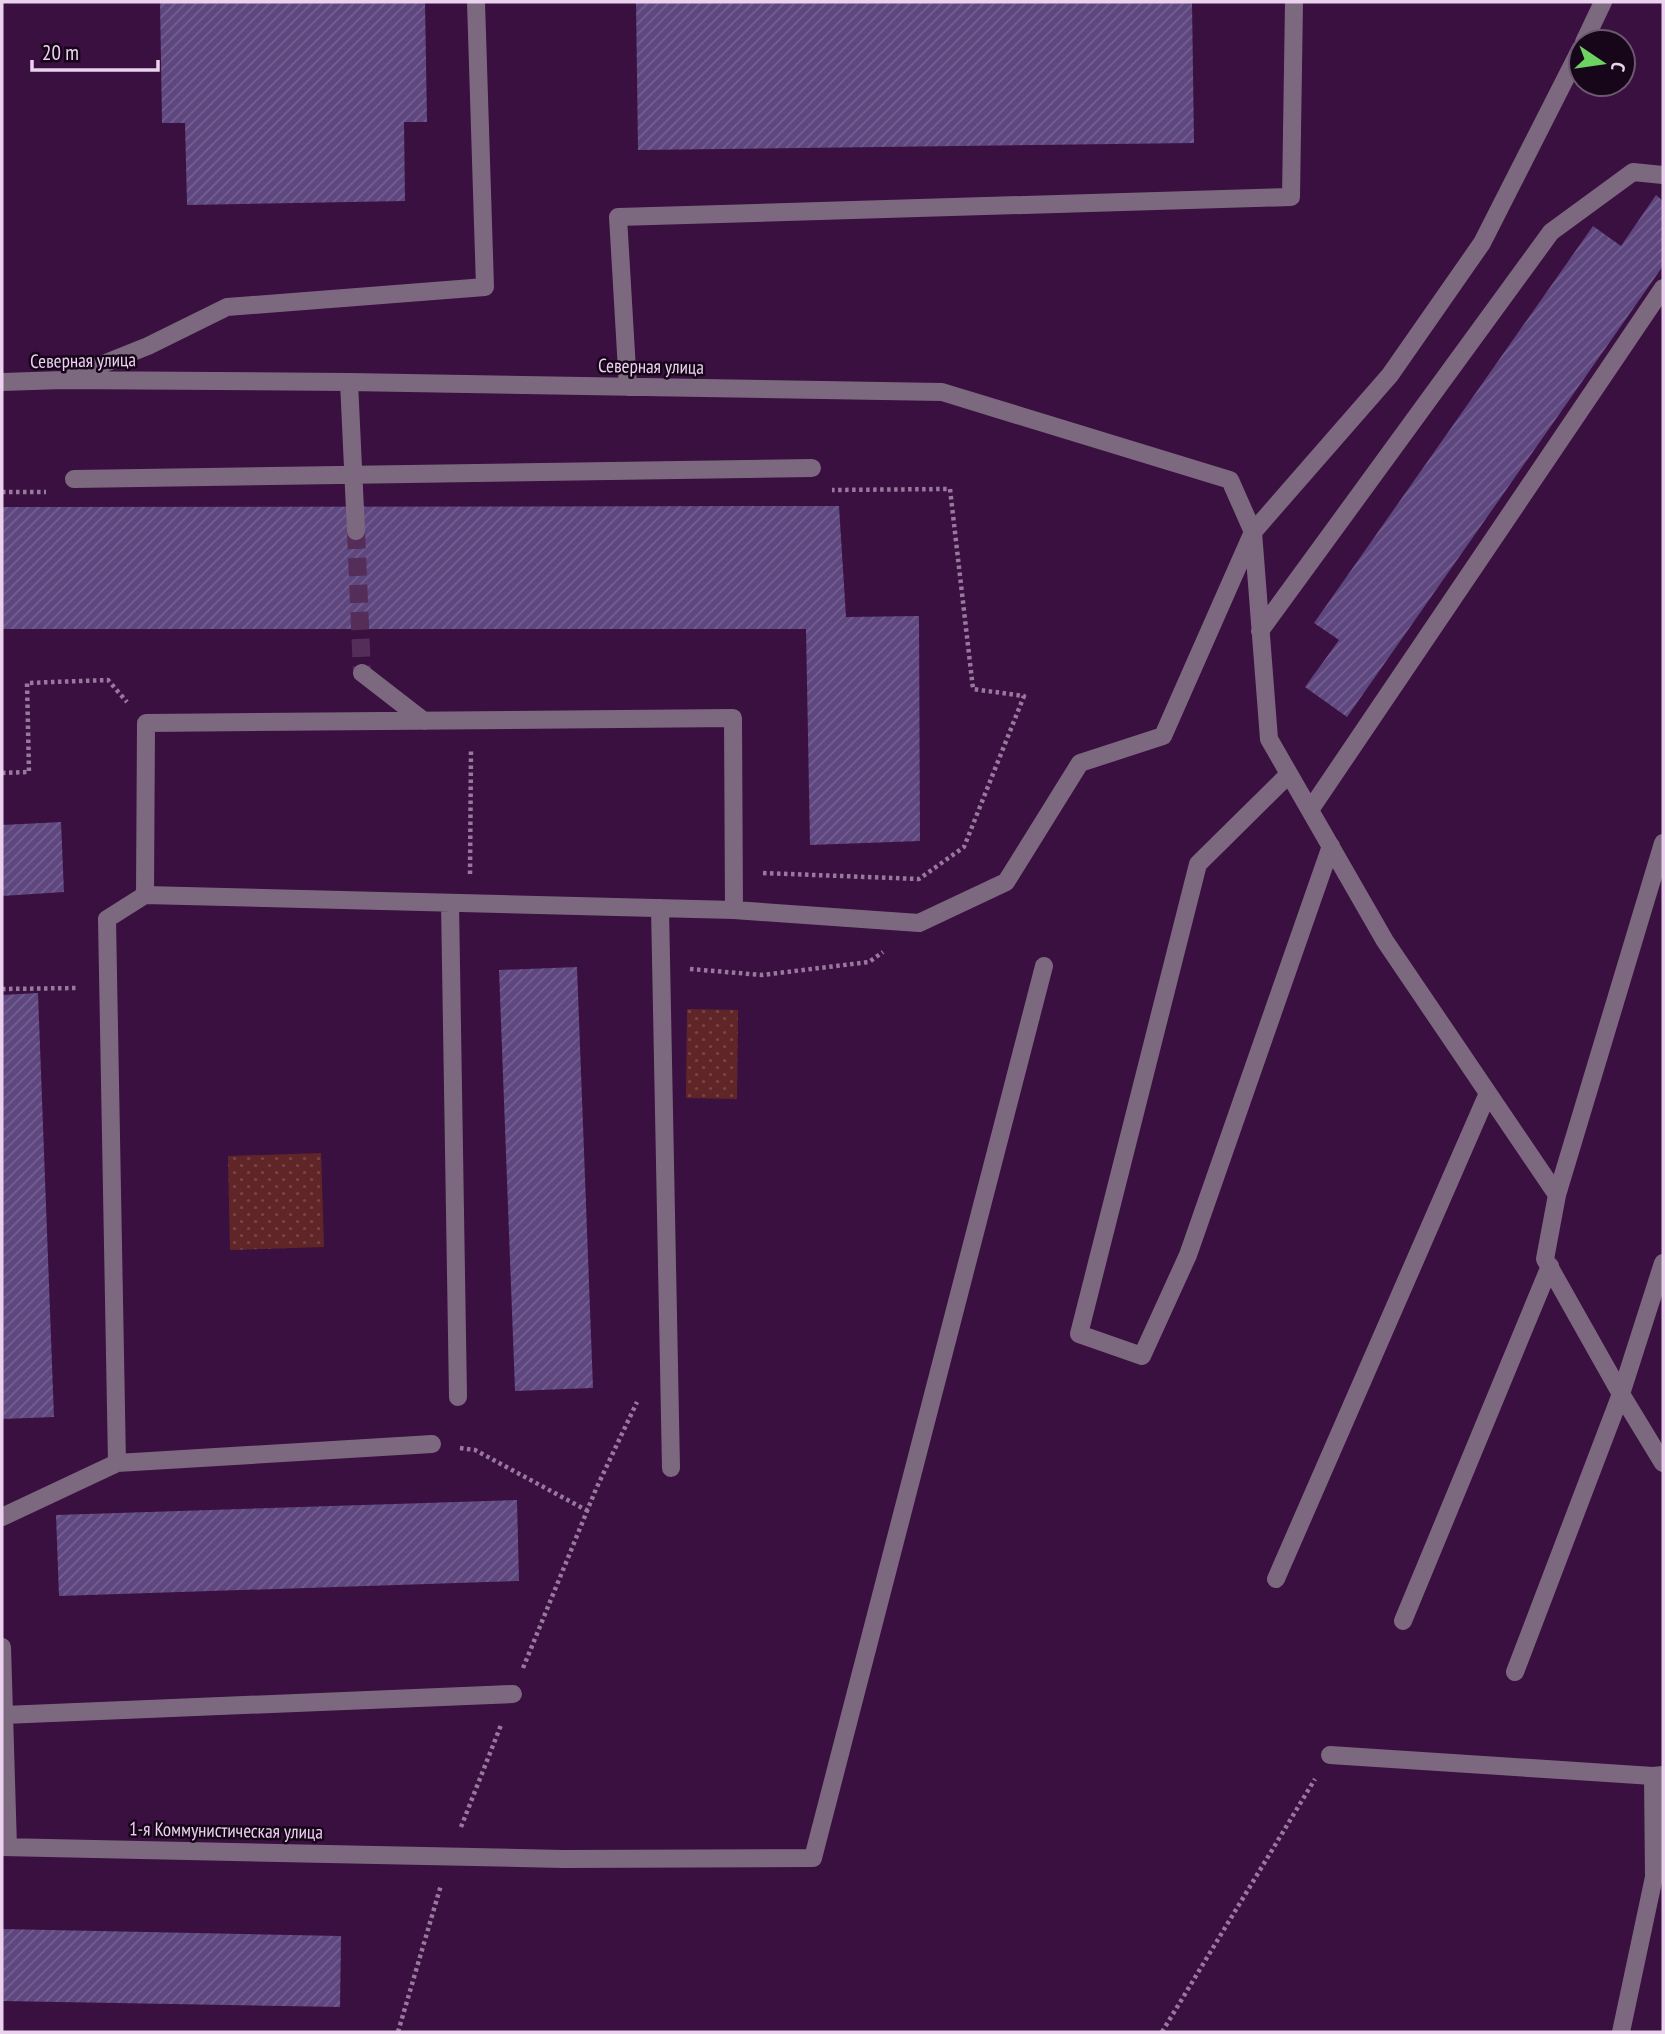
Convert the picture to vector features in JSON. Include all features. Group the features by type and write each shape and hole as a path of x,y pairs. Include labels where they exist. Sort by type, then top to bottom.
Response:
{"street":[{"path":"63,380 148,346 227,307 485,288 476,2"},
{"path":"628,387 618,217 1291,197 1294,2"},
{"path":"1591,28 1603,2"},
{"path":"117,1463 107,919 145,895 734,910 919,923 1006,882 1080,763 1163,736 1253,532 1391,375 1482,243 1567,76"},
{"path":"1260,631 1550,232 1633,172 1663,175"},
{"path":"1310,810 1663,288"},
{"name":"Северная улица","path":"2,382 349,382 942,392 1230,480 1253,532 1269,739 1385,940 1557,1195"},
{"path":"349,382 356,531"},
{"path":"74,479 812,468"},
{"path":"362,673 424,721"},
{"path":"145,895 146,723 733,718 734,910"},
{"path":"1289,774 1198,864 1079,1334 1142,1356 1188,1255 1331,846"},
{"path":"1663,843 1557,1195 1545,1259 1663,1463"},
{"path":"450,903 458,1397"},
{"path":"660,908 671,1468"},
{"name":"1-я Коммунистическая улица","path":"5,1847 656,1860 813,1858 1044,966"},
{"path":"1276,1579 1488,1093"},
{"path":"1515,1672 1621,1394 1663,1263"},
{"path":"1403,1622 1550,1266"},
{"path":"2,1517 117,1463 432,1444"},
{"path":"2,1647 5,1847"},
{"path":"4,1715 513,1694"},
{"path":"1330,1755 1658,1775 1654,1877 1621,2032"}],"path":[{"path":"734,872 919,879 964,847 1024,696 973,689 950,489 825,490"},
{"path":"2,492 57,492"},
{"path":"2,773 29,772 27,683 108,680 146,723"},
{"path":"470,903 471,720"},
{"path":"661,967 762,975 869,962 919,923"},
{"path":"2,989 108,987"},
{"path":"475,1450 588,1511"},
{"path":"596,1489 614,1452"},
{"path":"1162,2032 1330,1755"},
{"path":"398,2032 450,1856"}],"shaded area":[{"path":"687,1009 738,1010 737,1099 686,1098"},
{"path":"321,1153 324,1247 230,1250 228,1156"}],"building":[{"path":"160,2 425,2 427,122 404,122 405,201 187,205 185,123 162,123"},
{"path":"636,2 1192,2 1194,143 638,150"},
{"path":"1656,195 1663,201 1663,266 1347,717 1305,687 1339,640 1314,623 1593,226 1621,246"},
{"path":"839,506 846,617 919,616 920,841 810,845 806,629 2,629 2,507"},
{"path":"61,822 64,892 2,896 2,825"},
{"path":"577,967 593,1388 515,1391 499,970"},
{"path":"38,993 54,1417 2,1419 2,995"},
{"path":"517,1500 519,1581 59,1596 56,1515"},
{"path":"2,1929 341,1936 340,2007 2,2001"}],"tunnel":[{"path":"356,531 362,673"}]}
